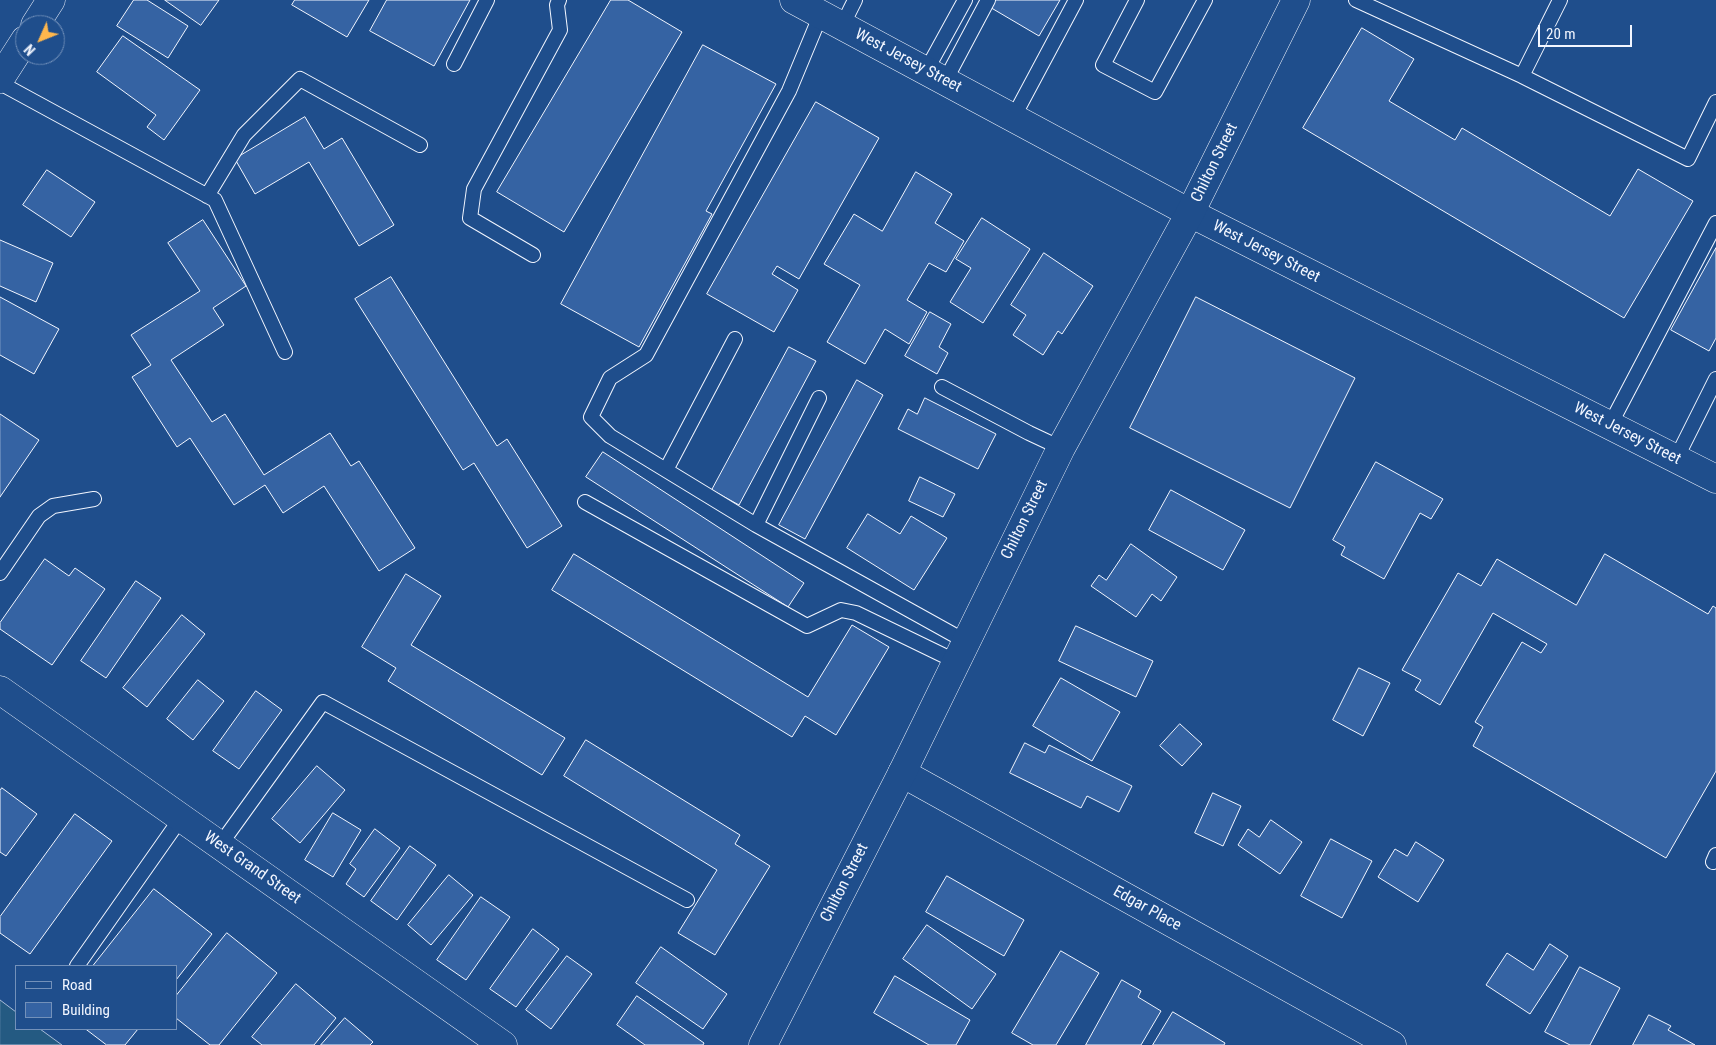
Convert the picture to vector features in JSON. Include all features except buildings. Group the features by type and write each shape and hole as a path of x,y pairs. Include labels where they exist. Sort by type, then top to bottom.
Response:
{"street":[{"path":"41,15 51,0"},
{"name":"West Jersey Street","path":"794,0 1190,213 1716,479"},
{"name":"Chilton Street","path":"763,1045 902,773 960,651 1061,448 1190,213 1296,0"},
{"path":"0,79 15,56"},
{"name":"West Grand Street","path":"0,690 503,1045"},
{"name":"Edgar Place","path":"902,773 1392,1045"}],"lane":[{"path":"454,64 487,0"},
{"path":"533,255 470,218 474,189 560,30 557,5 559,0"},
{"path":"855,0 831,20 789,91 646,355 610,378 591,418 610,436 960,651"},
{"path":"935,76 966,0"},
{"path":"935,76 988,0"},
{"path":"1013,118 1076,0"},
{"path":"1137,0 1103,65 1155,92 1204,0"},
{"path":"1356,0 1522,76 1688,158 1716,102"},
{"path":"1522,76 1560,0"},
{"path":"207,196 244,135 300,79 420,145"},
{"path":"0,83 215,200 286,352"},
{"path":"1610,425 1716,223"},
{"path":"666,470 735,339"},
{"path":"1676,459 1716,379"},
{"path":"942,386 1061,448"},
{"path":"756,526 819,398"},
{"path":"0,573 39,516 54,506 94,499"},
{"path":"584,502 807,626 841,610 856,613 960,651"},
{"path":"220,845 323,702 687,900"},
{"path":"78,965 181,818"}],"shaded area":[{"path":"0,1000 15,1011 15,1030 41,1030 62,1045 0,1045"}]}
